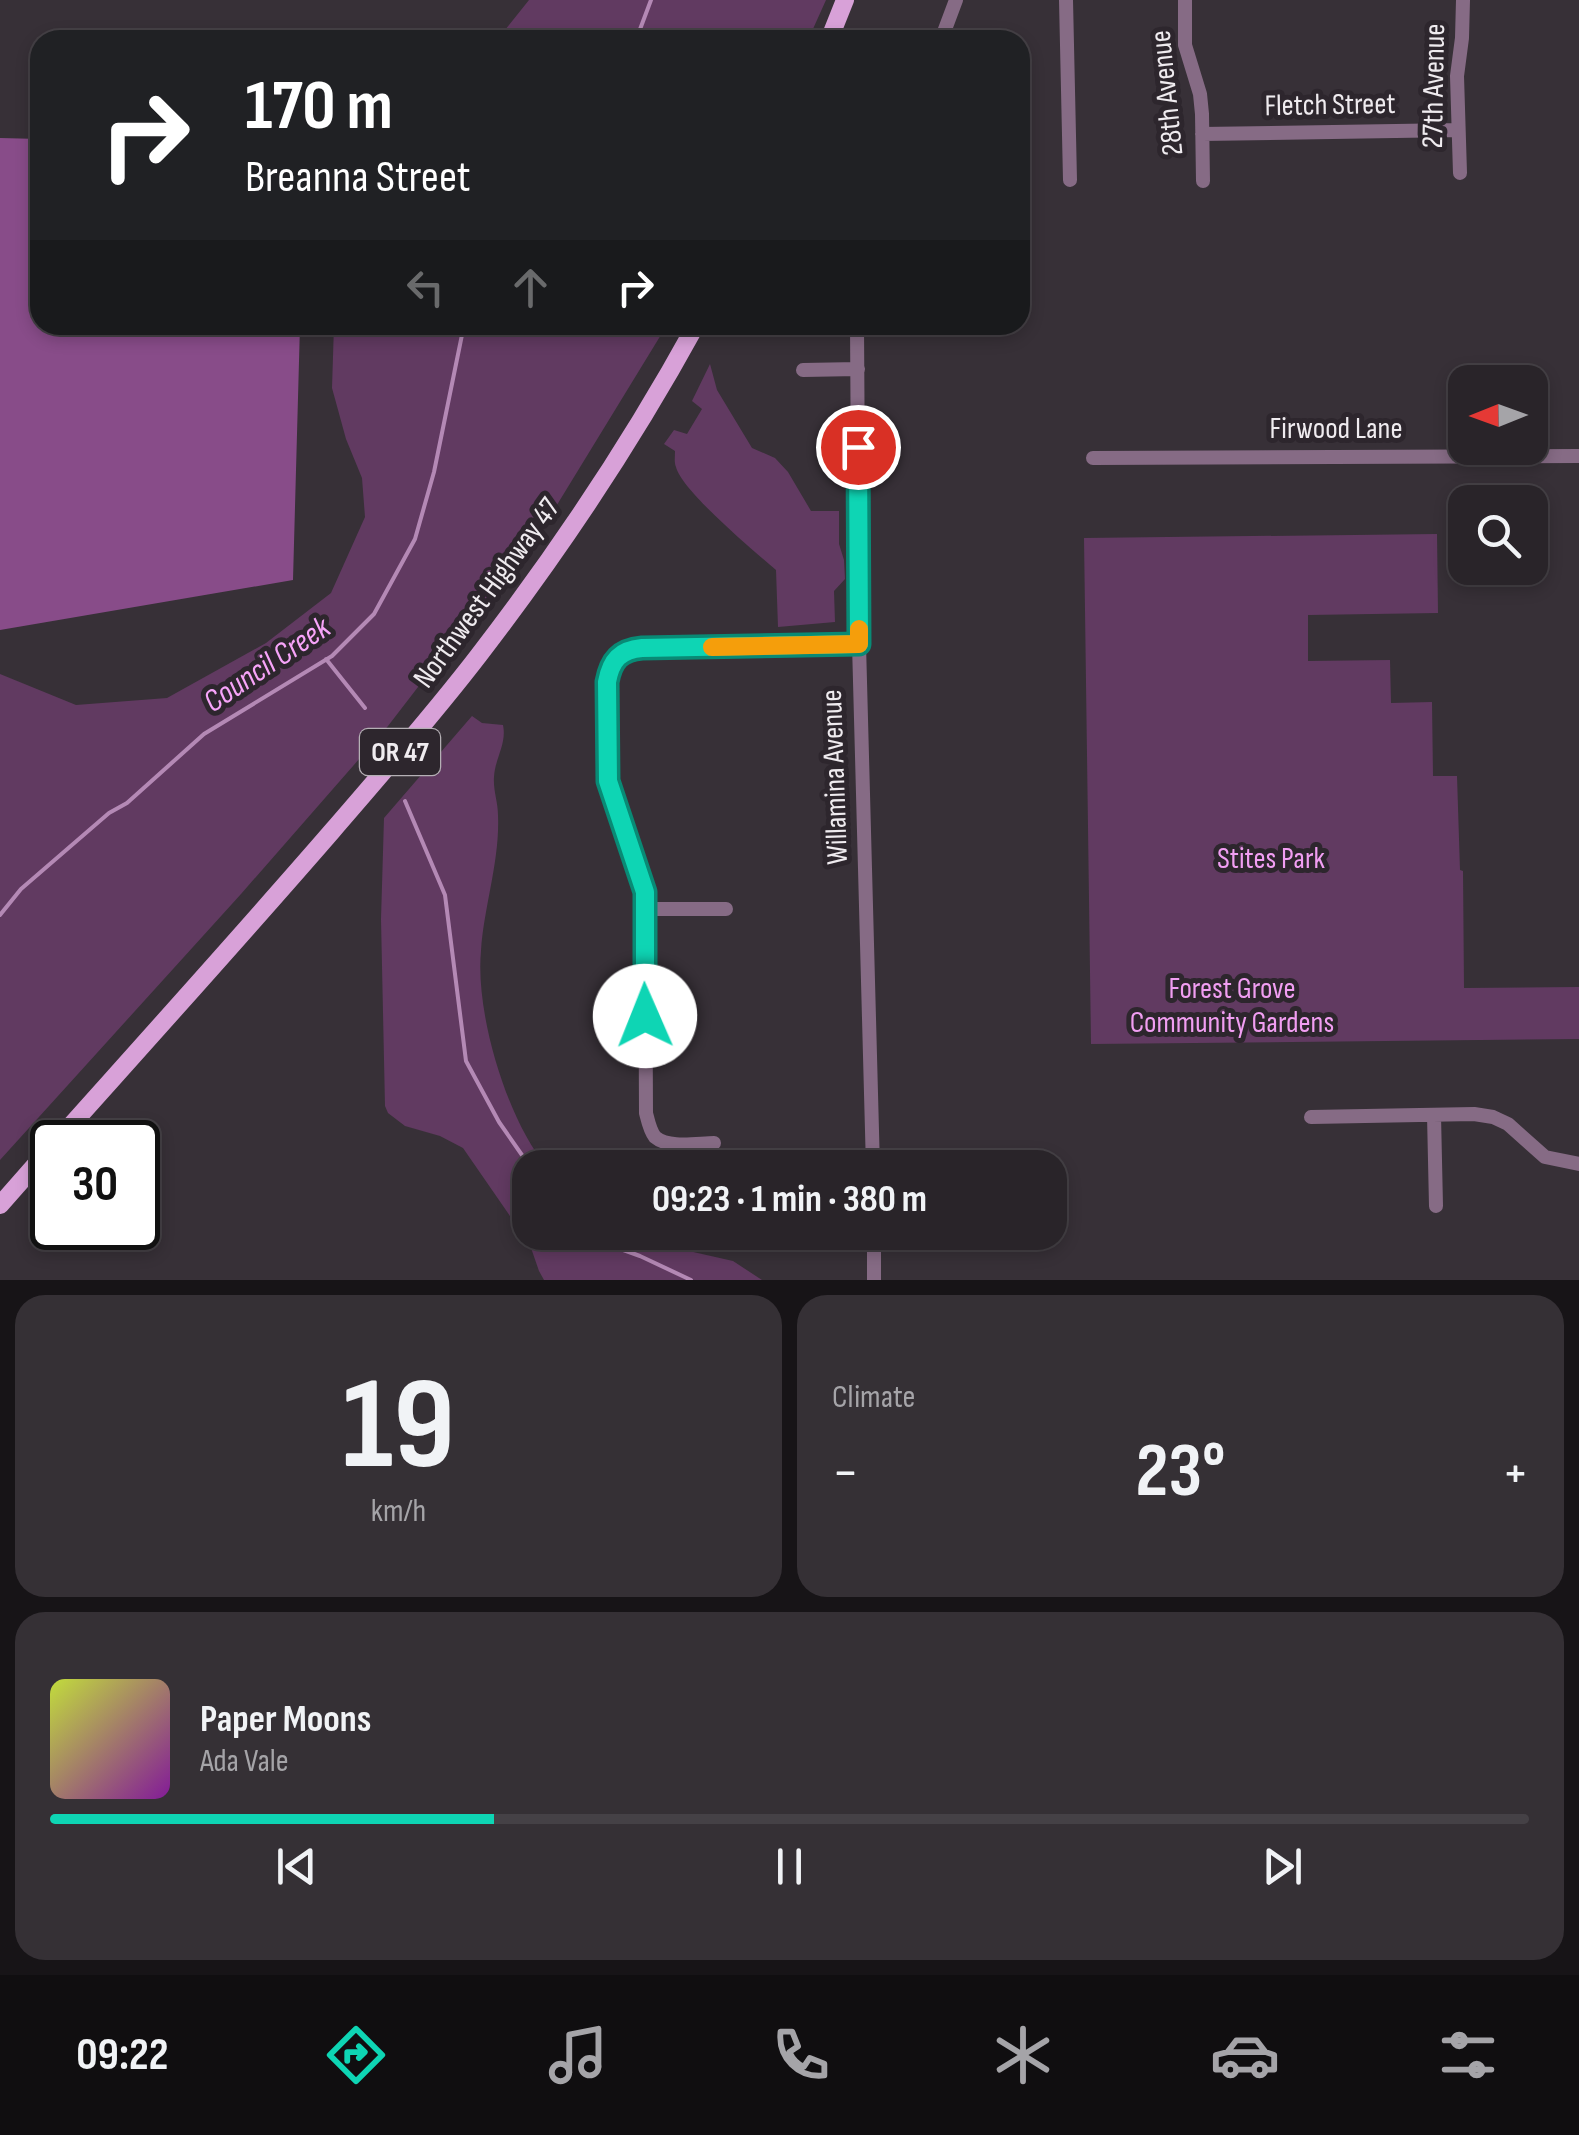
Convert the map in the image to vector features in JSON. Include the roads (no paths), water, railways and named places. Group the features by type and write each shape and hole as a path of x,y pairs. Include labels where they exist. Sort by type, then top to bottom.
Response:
{"main road":[{"path":"833,30 845,0"},
{"name":"Northwest Highway 47","path":"75,1120 323,842 480,654 592,496 690,335"},
{"name":"Northwest Highway 47","path":"0,1206 30,1172"}],"street":[{"path":"944,30 956,0"},
{"path":"1066,0 1070,180"},
{"name":"28th Avenue","path":"1186,0 1185,46 1200,94 1203,181"},
{"name":"27th Avenue","path":"1460,173 1457,76 1463,0"},
{"name":"Fletch Street","path":"1202,134 1458,130"},
{"name":"Willamina Avenue","path":"857,335 859,644 873,1150"},
{"path":"803,370 858,369"},
{"name":"Firwood Lane","path":"1093,458 1579,456"},
{"path":"714,1143 660,1140 652,1134 646,1113 642,880 608,781 607,682 614,659 623,652 642,648 859,644"},
{"path":"644,909 726,908"},
{"path":"1434,1115 1436,1206"},
{"path":"1311,1117 1493,1117 1508,1124 1545,1156 1579,1164"},
{"path":"874,1250 874,1280"}],"waterway":[{"name":"Council Creek","path":"640,30 651,0"},
{"name":"Council Creek","path":"0,915 21,889 204,734 332,656 374,614 415,539 434,472 462,335"},
{"path":"326,659 365,708"},
{"path":"405,801 445,895 466,1061 518,1150"},
{"path":"623,1250 691,1280"}],"park label":[{"name":"Stites Park","path":"1271,859"},
{"name":"Forest Grove Community Gardens","path":"1232,1006"}]}
